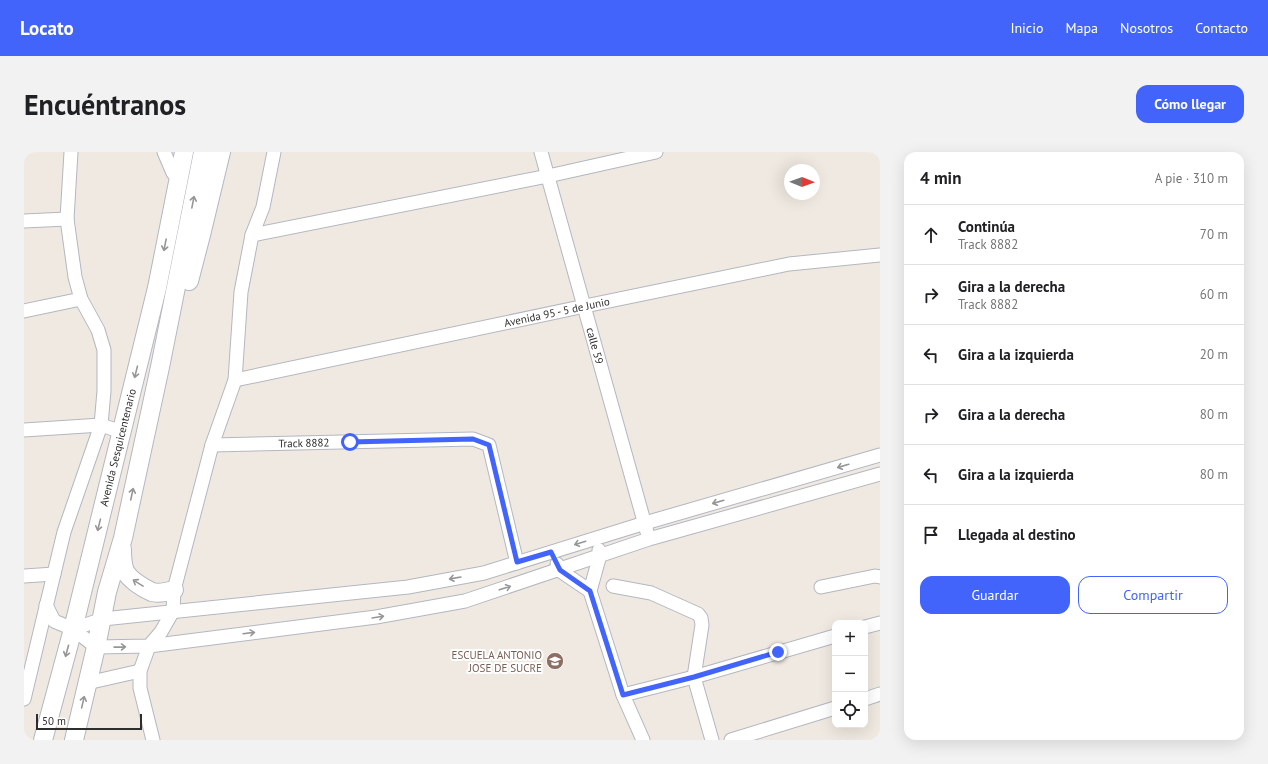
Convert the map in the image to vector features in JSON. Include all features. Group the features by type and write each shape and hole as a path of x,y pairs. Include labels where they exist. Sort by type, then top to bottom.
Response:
{"main road":[{"path":"171,213 173,172 176,152"},
{"name":"Avenida Sesquicentenario","path":"43,740 73,629 157,288 184,152"},
{"name":"Avenida Sesquicentenario","path":"74,740 103,619 107,592 122,538 160,367 203,152"},
{"path":"160,367 186,293 221,152"},
{"path":"122,538 122,558 125,570 133,580 153,592 174,590"}],"street":[{"path":"24,699 64,532 101,425 104,391 104,350 98,330 81,299 75,277 67,219 71,152"},
{"path":"164,152 173,172"},
{"path":"153,740 140,688 140,671 149,646 161,632 173,611 174,590 212,445 235,380 241,292 252,235 263,207 274,152"},
{"name":"calle 59","path":"541,152 649,539"},
{"path":"252,235 548,176 656,152"},
{"path":"24,221 67,219"},
{"name":"Avenida 95 - 5 de Junio","path":"235,380 789,264 880,255"},
{"path":"24,311 81,299"},
{"path":"24,430 101,425 122,432"},
{"name":"Track 8882","path":"212,445 473,439 489,445 517,562"},
{"path":"73,629 103,619 408,587 484,573 645,523 880,455"},
{"path":"46,605 54,621 73,629 96,647 149,646 376,617 458,603 480,597 649,539 880,474"},
{"path":"597,538 600,555 590,591 623,695 643,740"},
{"path":"551,552 560,570 590,591"},
{"path":"24,576 54,574"},
{"path":"821,587 875,576 880,577"},
{"path":"613,586 651,593 698,614 701,618 702,625 694,677 712,740"},
{"path":"868,626 880,623"},
{"path":"623,695 694,677 832,637"},
{"path":"87,683 140,671"},
{"path":"868,698 880,694"},
{"path":"731,740 832,709"}],"place":[{"name":"ESCUELA ANTONIO JOSE DE SUCRE","path":"555,661"}],"route":[{"path":"350,442 473,439 489,445 517,562 551,552 560,570 590,591 623,695 694,677 778,652"}]}
